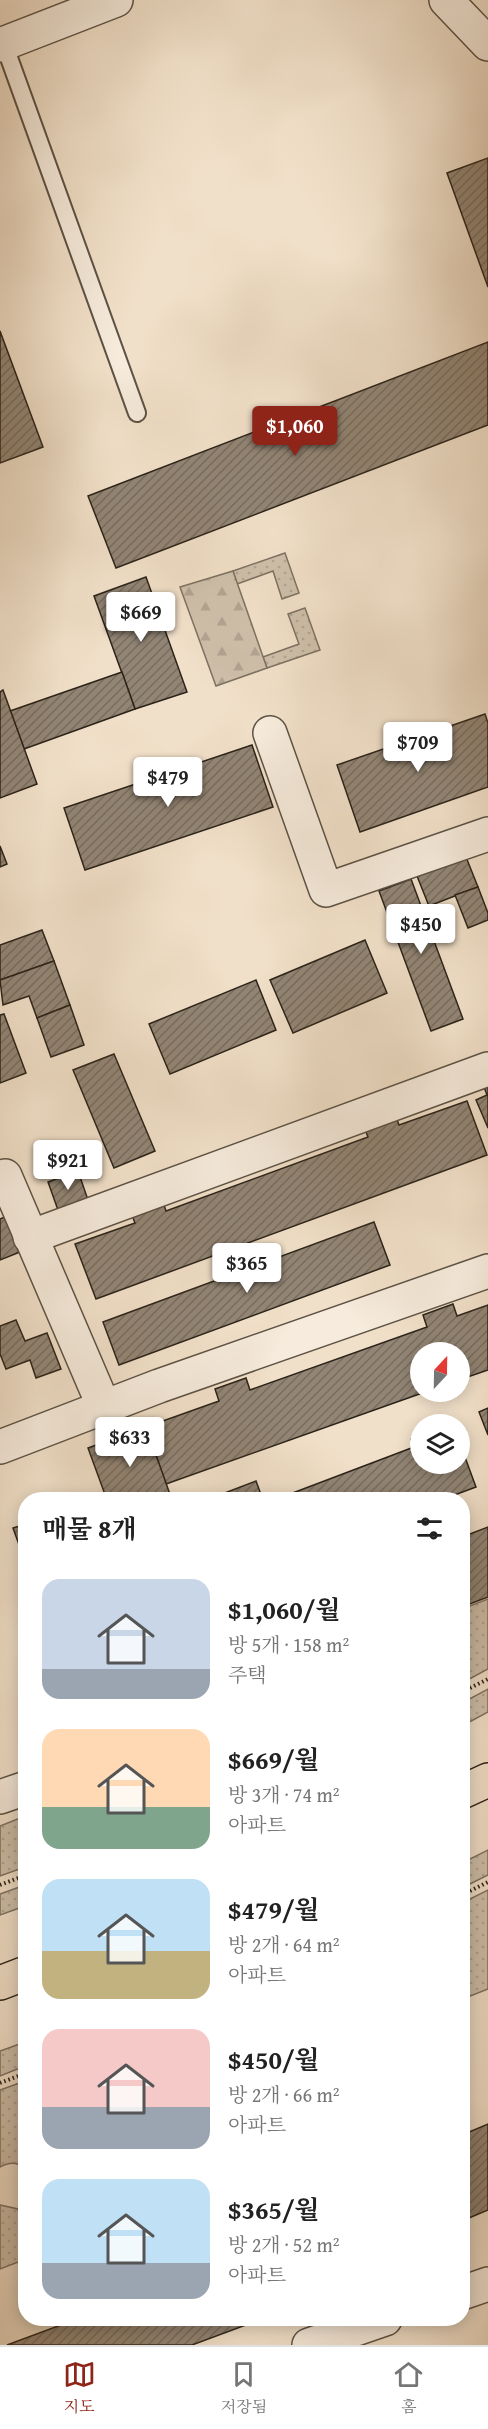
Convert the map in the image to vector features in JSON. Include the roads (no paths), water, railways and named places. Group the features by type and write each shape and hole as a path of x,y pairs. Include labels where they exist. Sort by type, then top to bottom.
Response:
{"main road":[{"path":"470,1788 488,1780"},
{"path":"0,1983 18,1976"}],"street":[{"path":"2,44 116,0"},
{"path":"446,0 488,44"},
{"path":"270,733 326,890 486,841"},
{"path":"30,1237 488,1069"},
{"path":"0,1178 5,1176 104,1407"},
{"path":"0,1448 104,1407 488,1271"},
{"path":"0,1797 18,1791"},
{"path":"470,2290 488,2284"},
{"path":"309,2345 365,2326"}],"lane":[{"path":"2,44 137,413"}]}
